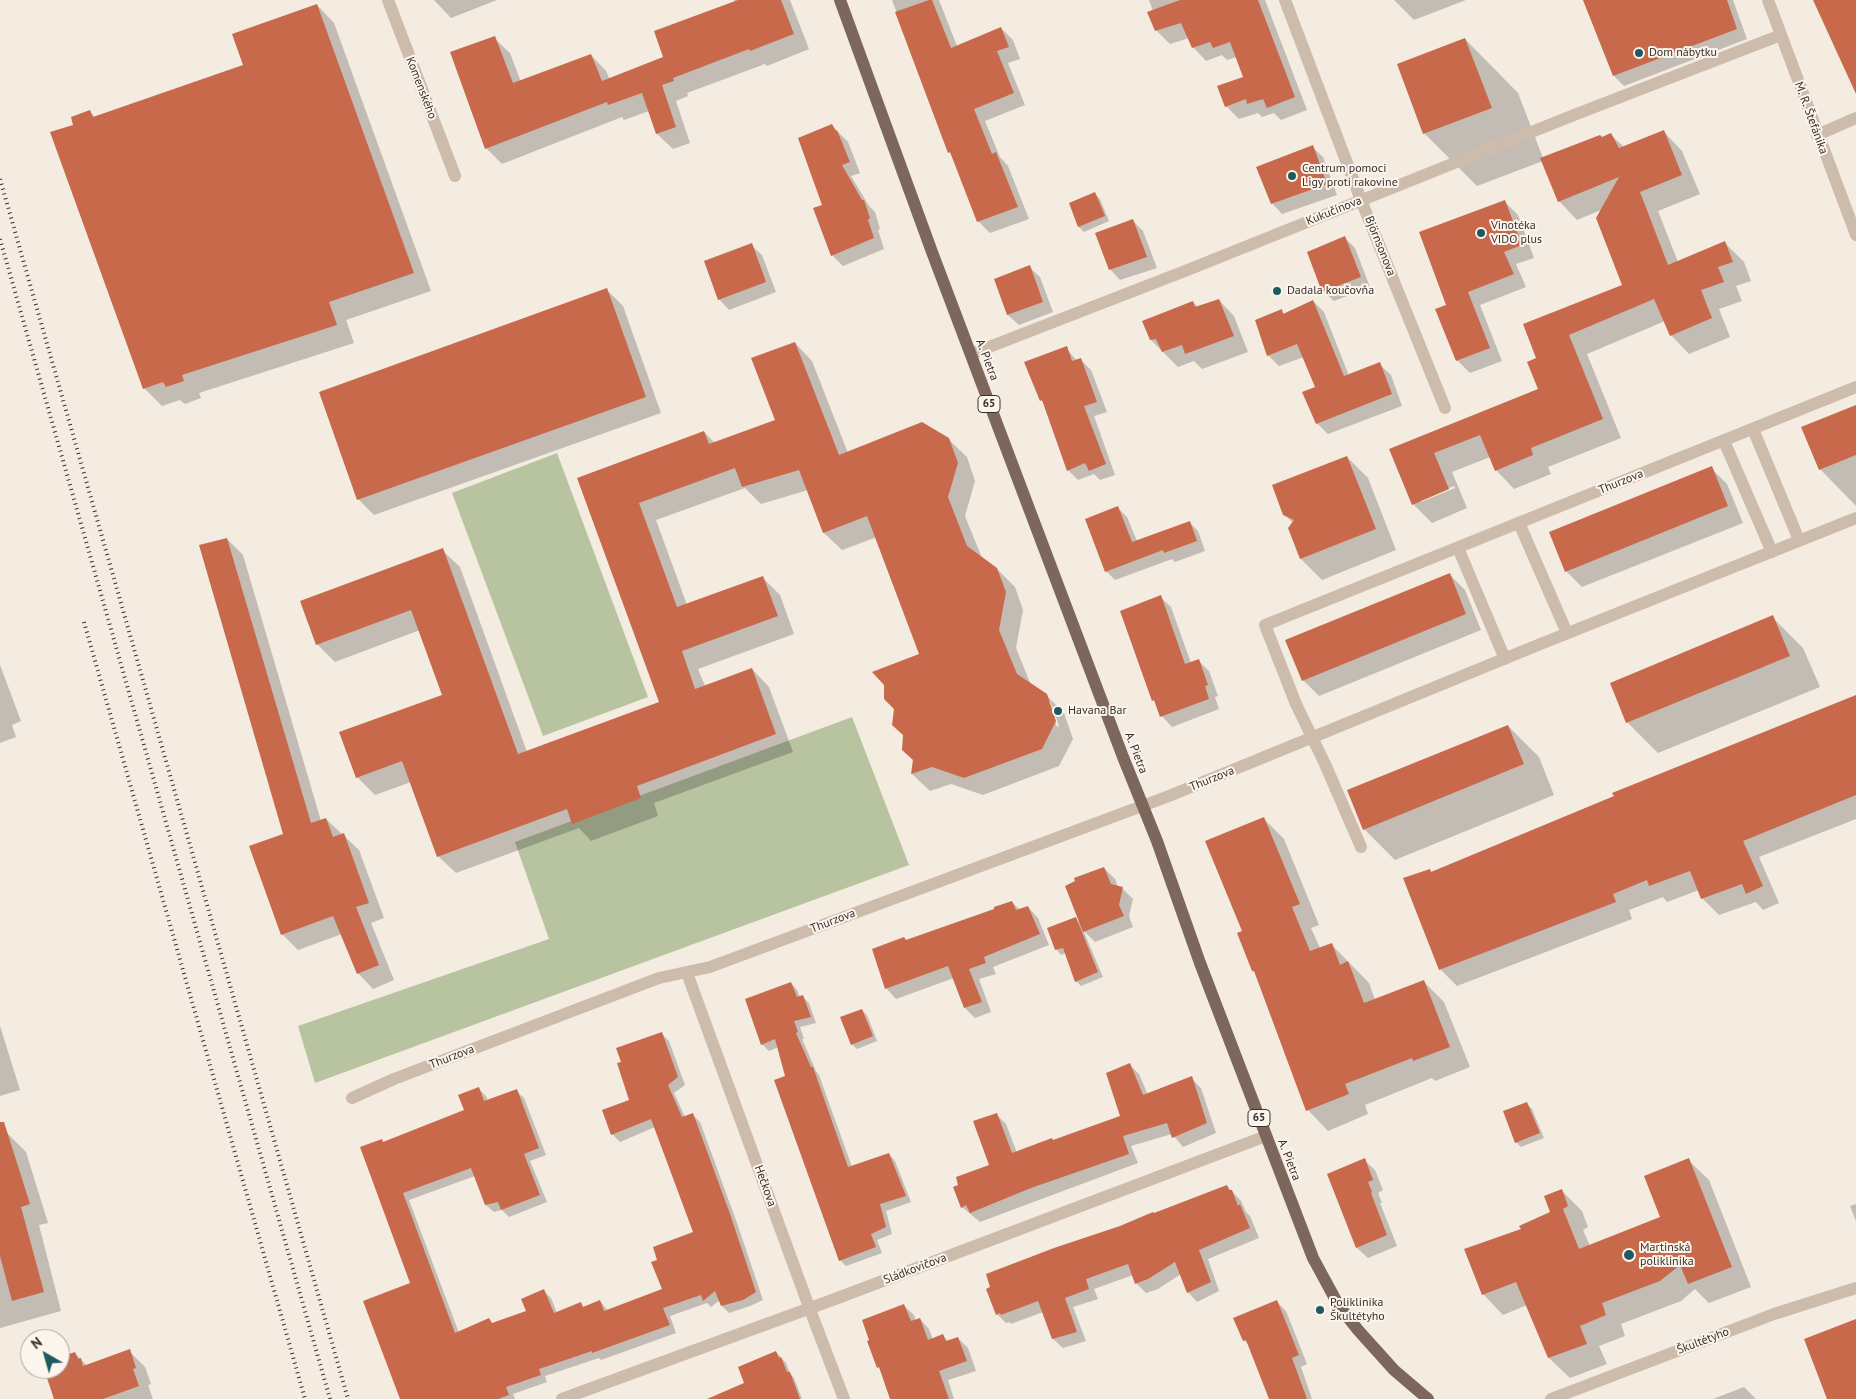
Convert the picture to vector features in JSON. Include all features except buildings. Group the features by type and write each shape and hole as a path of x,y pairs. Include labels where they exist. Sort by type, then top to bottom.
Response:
{"main road":[{"name":"A. Pietra","path":"840,0 970,354 1313,1258 1338,1306 1394,1370 1428,1399"}],"street":[{"name":"Komenského","path":"388,0 455,176"},
{"name":"Björnsonova","path":"1285,0 1361,200 1445,408"},
{"name":"M. R. Štefánika","path":"1768,0 1856,235"},
{"name":"Kukučínova","path":"970,354 1781,35"},
{"path":"1817,134 1856,118"},
{"name":"Thurzova","path":"1361,847 1296,704 1266,625 1856,388"},
{"path":"1753,429 1799,540"},
{"path":"1724,441 1772,552"},
{"name":"Thurzova","path":"352,1098 394,1078 650,982 710,967 1142,806 1856,518"},
{"path":"1519,524 1567,633"},
{"path":"1458,548 1505,658"},
{"name":"Hečkova","path":"687,973 844,1399"},
{"name":"Sládkovičova","path":"562,1399 835,1299 1266,1136"},
{"name":"Škultétyho","path":"1550,1399 1774,1314 1856,1288"}],"green space":[{"path":"557,453 648,697 543,736 452,493"},
{"path":"852,717 909,865 315,1083 298,1026 549,939 515,842"}],"railway":[{"path":"0,179 348,1399"},
{"path":"0,239 330,1399"},
{"path":"84,622 305,1399"}],"place":[{"name":"Dom nábytku","path":"1639,53"},
{"name":"Centrum pomoci Ligy proti rakovine","path":"1292,176"},
{"name":"Vinotéka VIDO plus","path":"1481,233"},
{"name":"Dadala koučovňa","path":"1277,291"},
{"name":"Havana Bar","path":"1058,711"},
{"name":"Martinská poliklinika","path":"1629,1255"},
{"name":"Poliklinika Škultétyho","path":"1320,1310"}]}
